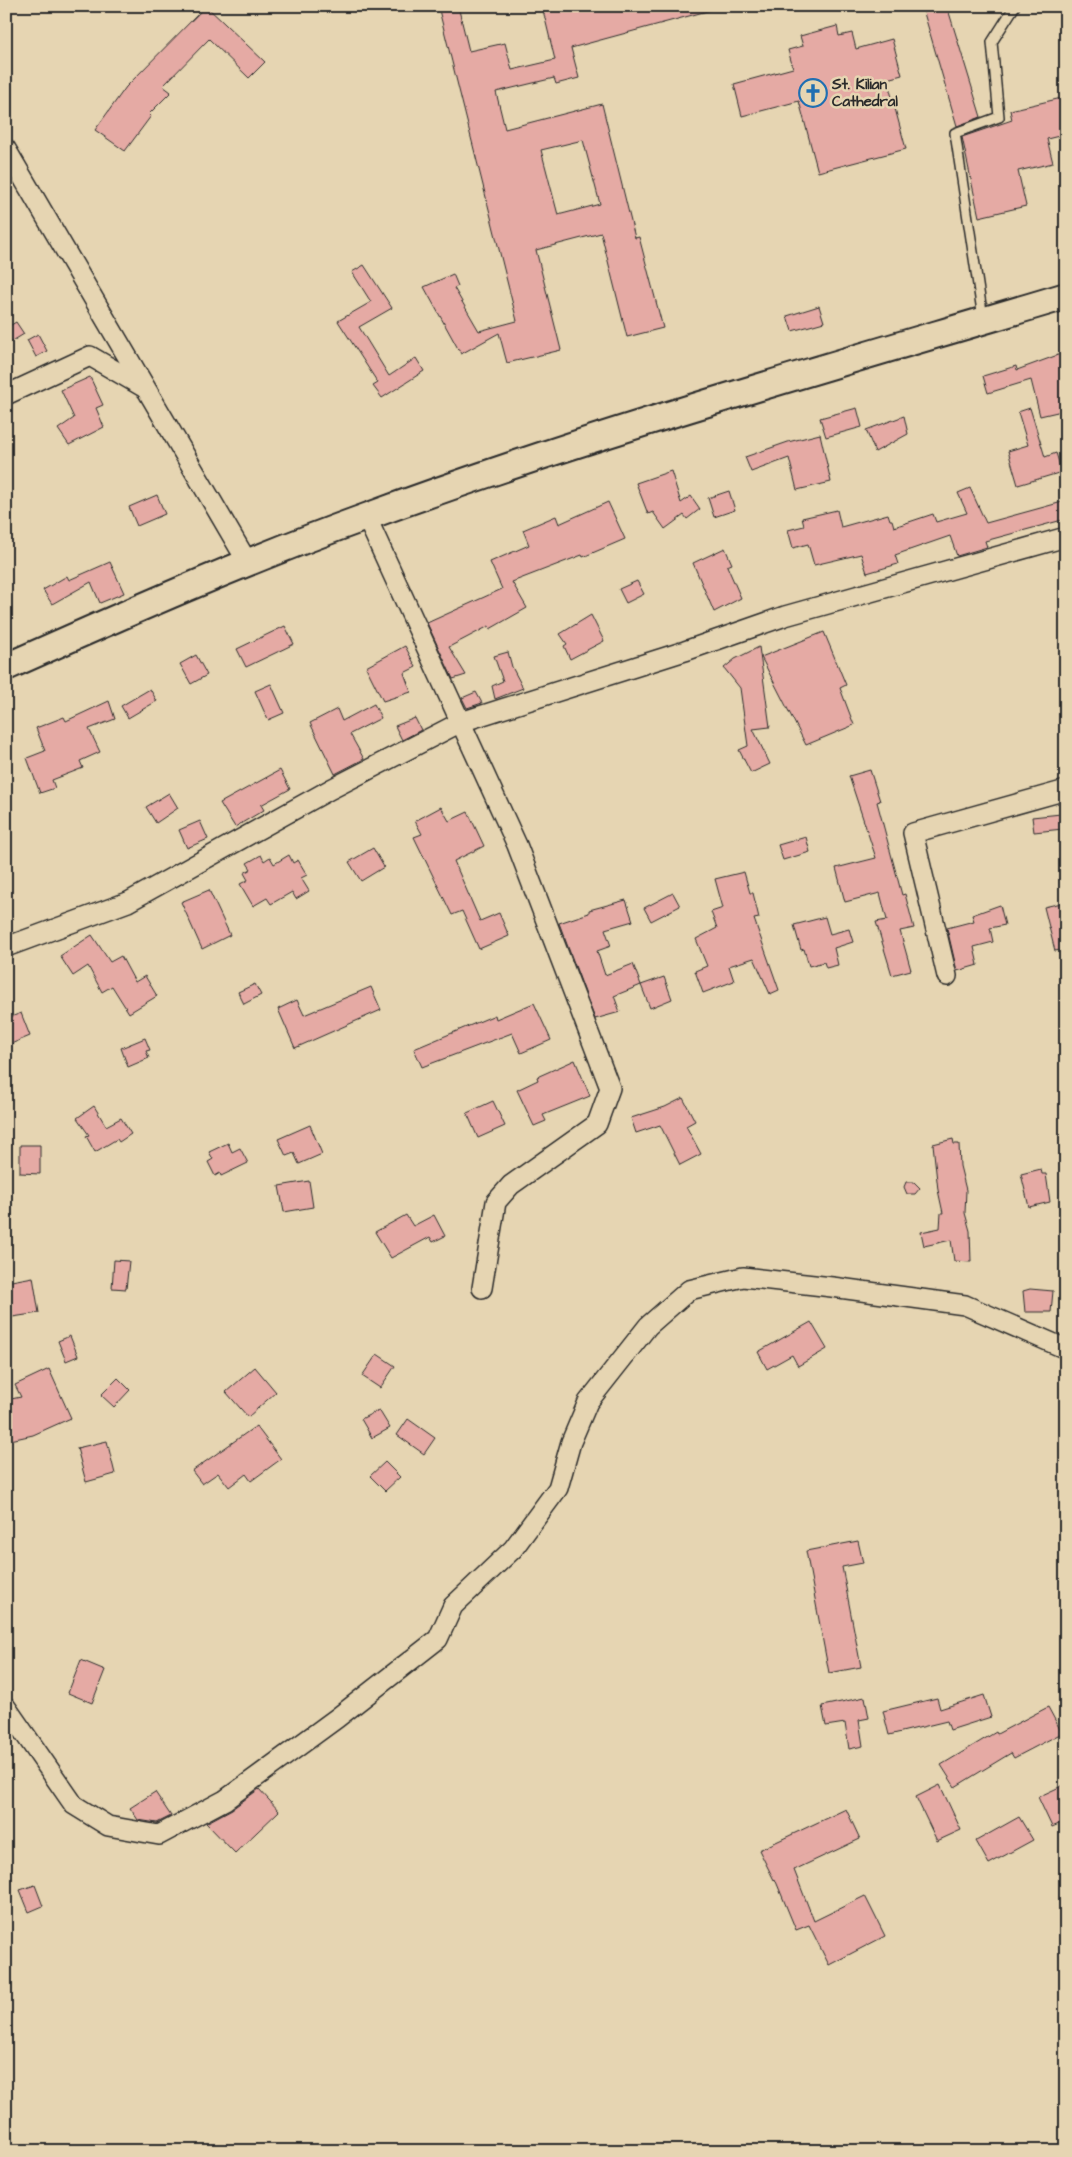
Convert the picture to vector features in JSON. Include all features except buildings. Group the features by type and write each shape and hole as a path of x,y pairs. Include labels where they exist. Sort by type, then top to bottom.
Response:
{"main road":[{"path":"6,667 186,587 366,516 625,428 1066,296"}],"street":[{"path":"6,149 248,563"},
{"path":"6,395 90,356 146,389"},
{"path":"366,516 517,845 610,1088 597,1124 511,1185 496,1202 482,1288"},
{"path":"6,947 128,902 332,789 461,722 685,651 785,616 1066,537"},
{"path":"947,976 913,833 1066,790"},
{"path":"6,1707 74,1805 108,1826 159,1835 225,1800 337,1718 438,1639 452,1606 513,1550 558,1488 571,1442 588,1402 648,1326 689,1290 743,1277 832,1286 965,1305 1066,1348"}],"lane":[{"path":"984,320 955,132 999,117 992,42 1015,6"}],"place":[{"name":"St. Kilian Cathedral","path":"813,93"}]}
